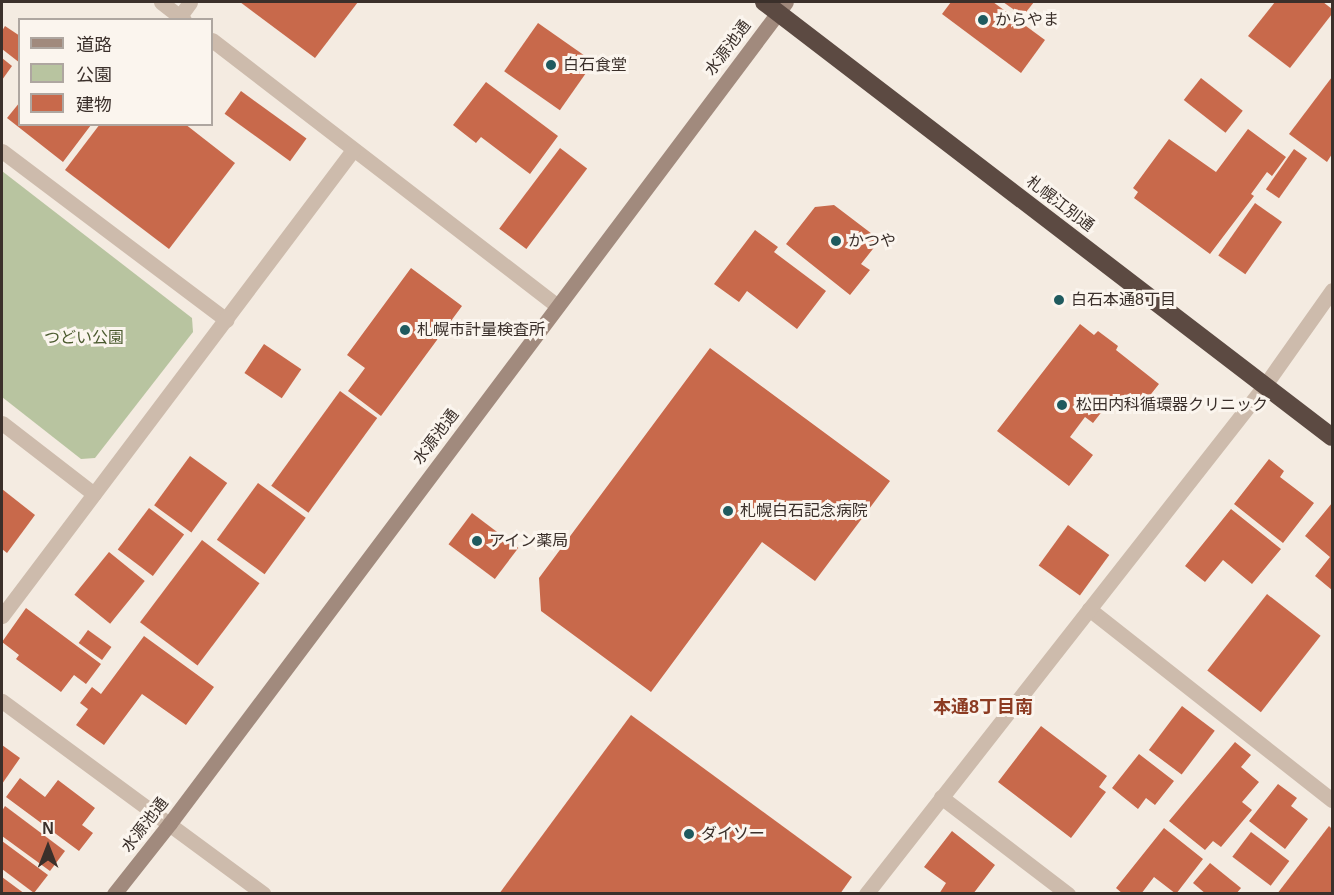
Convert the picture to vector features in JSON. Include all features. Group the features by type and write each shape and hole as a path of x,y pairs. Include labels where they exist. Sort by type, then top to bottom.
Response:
{"highway":[{"name":"札幌江別通","path":"776,5 1332,437"}],"street":[{"path":"161,2 182,18 190,2"},
{"name":"水源池通","path":"114,894 170,823 556,306 776,5"},
{"path":"213,41 556,306"},
{"path":"2,616 353,150"},
{"path":"2,151 226,320"},
{"path":"866,894 1265,385 1332,290"},
{"path":"2,423 94,494"},
{"path":"1089,609 1332,800"},
{"path":"2,701 264,894"},
{"path":"941,797 1068,894"}],"green space":[{"name":"つどい公園","path":"2,171 192,318 193,332 95,458 81,459 2,397"}],"building":[{"path":"240,2 358,2 315,58"},
{"path":"951,2 993,2 1045,40 1021,73 942,14"},
{"path":"1003,2 1034,2 1023,16"},
{"path":"1275,2 1323,2 1332,9 1332,14 1290,68 1248,36"},
{"path":"538,23 594,62 560,110 504,71"},
{"path":"5,26 18,35 18,61 2,49 2,31"},
{"path":"2,58 12,66 2,80"},
{"path":"1332,77 1332,154 1327,162 1289,134"},
{"path":"1201,78 1243,111 1226,133 1184,100"},
{"path":"486,82 558,136 530,174 481,137 476,143 453,125"},
{"path":"241,91 307,139 290,161 225,114"},
{"path":"18,104 18,126 90,126 63,162 7,118"},
{"path":"98,126 188,126 235,163 169,249 65,170"},
{"path":"1248,129 1286,157 1272,176 1267,172 1251,194 1254,196 1210,254 1134,198 1138,192 1133,188 1169,139 1216,172"},
{"path":"560,148 587,168 526,249 499,229"},
{"path":"1294,149 1307,158 1279,198 1266,189"},
{"path":"1255,203 1282,222 1245,274 1218,255"},
{"path":"834,205 880,240 861,264 870,270 850,295 786,244 815,207"},
{"path":"755,230 778,247 774,252 826,291 797,329 747,291 739,302 714,284"},
{"name":"札幌市計量検査所","path":"411,268 462,306 381,416 348,391 365,368 347,355"},
{"name":"松田内科循環器クリニック","path":"1080,324 1094,335 1098,331 1118,346 1116,350 1159,384 1136,413 1114,396 1093,423 1085,417 1070,437 1093,455 1069,486 997,431"},
{"path":"264,344 301,369 282,398 244,373"},
{"name":"札幌白石記念病院","path":"710,348 890,481 815,581 762,542 651,692 541,611 539,578"},
{"path":"340,391 377,418 308,513 271,486"},
{"path":"190,456 227,483 191,532 154,505"},
{"path":"1269,459 1284,471 1280,477 1314,503 1283,543 1234,504"},
{"path":"258,483 306,518 265,574 217,540"},
{"path":"2,489 35,515 7,553 2,549"},
{"path":"1332,503 1332,590 1315,576 1330,557 1305,536"},
{"path":"149,508 184,534 153,576 118,550"},
{"path":"1231,509 1281,549 1252,584 1223,560 1205,582 1185,566"},
{"path":"472,513 518,548 495,579 449,544"},
{"path":"1068,525 1109,555 1080,595 1039,565"},
{"path":"202,540 260,583 198,666 140,622"},
{"path":"109,552 145,581 110,624 74,595"},
{"path":"1267,594 1321,636 1261,712 1207,670"},
{"path":"26,608 101,664 86,684 74,675 61,692 16,659 19,655 2,642"},
{"path":"88,630 111,647 102,660 79,643"},
{"path":"144,636 214,687 186,725 142,694 104,745 76,725 88,709 80,703 92,687 101,694"},
{"path":"1182,706 1215,731 1182,775 1149,750"},
{"path":"631,715 852,877 840,894 499,894"},
{"path":"1041,726 1107,776 1099,787 1106,792 1071,838 998,782"},
{"path":"1235,742 1251,755 1241,767 1259,782 1242,802 1252,810 1221,847 1213,841 1205,850 1169,821"},
{"path":"2,745 20,758 2,784"},
{"path":"1139,754 1174,781 1155,805 1146,798 1138,809 1112,788"},
{"path":"20,778 45,797 58,780 95,808 82,825 93,833 79,851 6,797"},
{"path":"1278,784 1297,798 1291,806 1308,819 1285,849 1249,821"},
{"path":"5,806 65,851 50,871 2,836 2,811"},
{"path":"1329,826 1332,829 1332,894 1277,894"},
{"path":"1164,828 1203,859 1176,894 1154,877 1141,894 1123,894 1116,888"},
{"path":"952,831 995,865 973,894 939,894 946,883 924,867"},
{"path":"1251,832 1289,861 1271,886 1232,857"},
{"path":"2,841 48,875 34,893 2,869"},
{"path":"1210,863 1241,888 1236,894 1206,894 1193,883"},
{"path":"2,877 25,894 2,894"}],"place":[{"name":"からやま","path":"983,20"},
{"name":"白石食堂","path":"551,65"},
{"name":"かつや","path":"836,241"},
{"name":"白石本通8丁目","path":"1059,300"},
{"name":"札幌市計量検査所","path":"405,330"},
{"name":"松田内科循環器クリニック","path":"1062,405"},
{"name":"札幌白石記念病院","path":"728,511"},
{"name":"アイン薬局","path":"477,541"},
{"name":"ダイソー","path":"689,834"}],"district":[{"name":"本通8丁目南","path":"983,707"}]}
